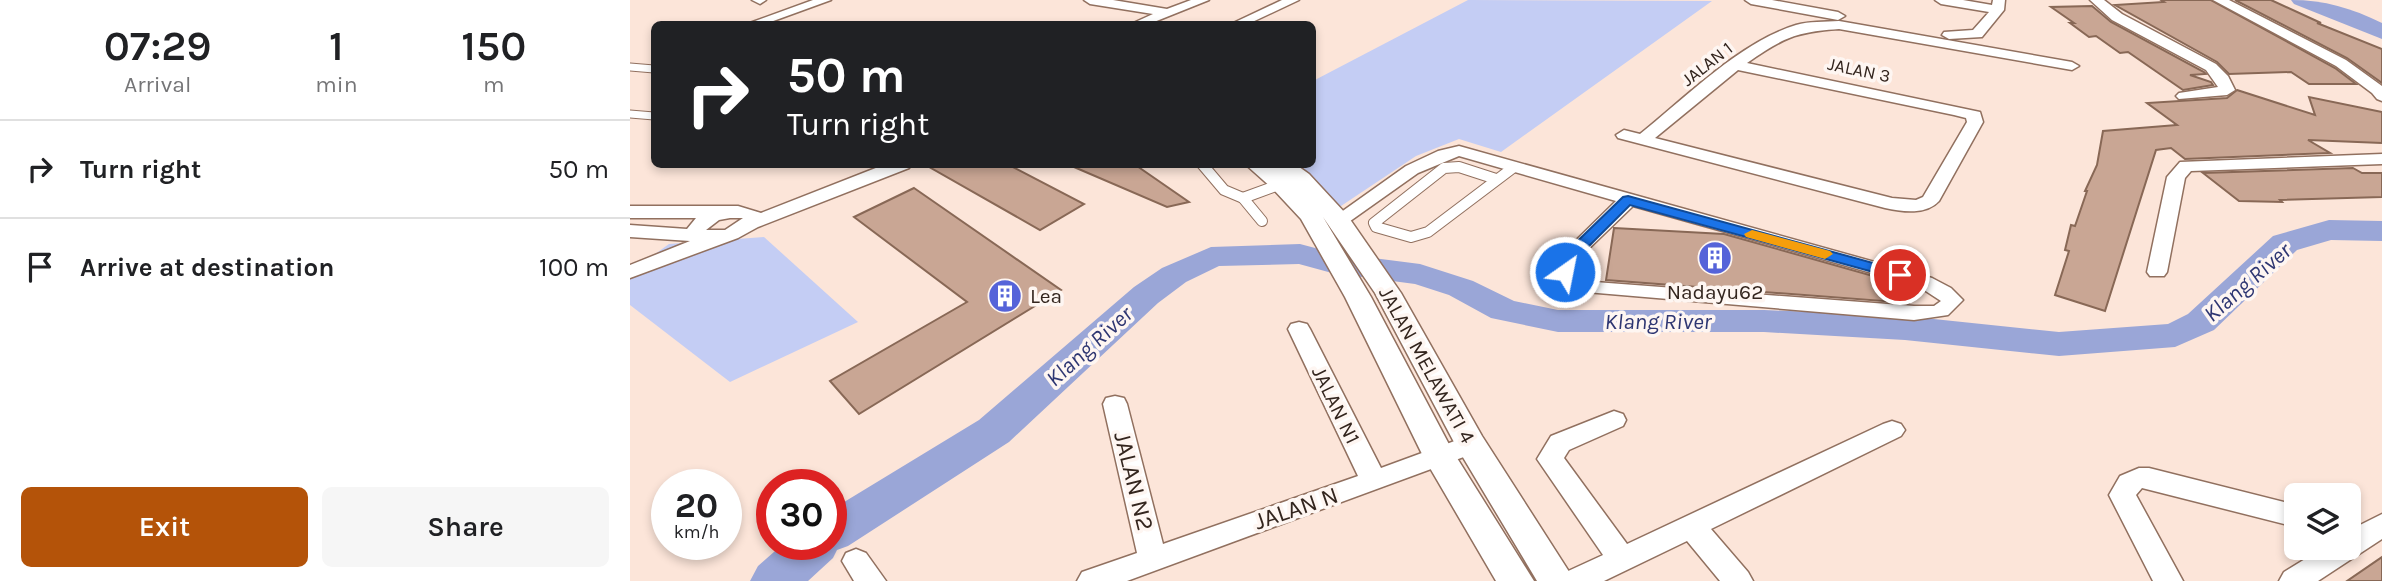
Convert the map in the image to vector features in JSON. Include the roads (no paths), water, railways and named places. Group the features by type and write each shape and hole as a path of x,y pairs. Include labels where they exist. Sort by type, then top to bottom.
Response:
{"street":[{"path":"763,21 825,0"},
{"path":"1090,0 1169,13"},
{"path":"1146,21 1203,0"},
{"path":"1245,21 1293,0"},
{"path":"1751,0 1958,36 1977,34 1999,5"},
{"path":"1941,0 1999,5"},
{"path":"2096,0 2117,17 2211,67 2223,79 2227,90 2184,96"},
{"path":"2219,0 2341,63 2378,90 2382,96"},
{"path":"1807,10 1800,28 1839,25 2072,66"},
{"name":"JALAN 1","path":"1643,140 1735,65 1775,38 1800,28"},
{"name":"JALAN 3","path":"1643,140 1892,204 1919,206 1930,201 1975,122 1974,115 1735,65"},
{"path":"1624,135 1643,140"},
{"path":"1339,220 1408,173 1449,152 1459,151 1925,282 1944,292 1952,300 1949,307 1938,312 1914,313 1593,288 1574,282 1565,272 1565,261 1628,200"},
{"path":"2157,272 2176,177 2186,166 2382,159"},
{"path":"630,232 709,237 732,234 751,223 894,168"},
{"name":"JALAN MELAWATI 4","path":"1281,174 1301,179 1339,220 1349,257"},
{"name":"JALAN MELAWATI 4","path":"1281,174 1311,216 1349,257 1557,581"},
{"path":"630,212 744,211 753,215 751,223"},
{"path":"709,237 695,232 705,221 727,213"},
{"path":"630,272 709,237"},
{"name":"JALAN MELAWATI 4","path":"1373,295 1439,456 1516,581"},
{"name":"JALAN N1","path":"1299,329 1374,481"},
{"name":"JALAN N2","path":"1115,404 1153,559"},
{"path":"1614,420 1560,443 1549,459 1622,559"},
{"path":"1576,581 1892,430"},
{"name":"JALAN N","path":"1091,581 1122,576 1153,559 1471,444"},
{"path":"2168,581 2122,495 2129,482 2139,477 2149,478 2284,513"},
{"path":"1691,526 1738,581"},
{"path":"2294,581 2325,560"}],"lane":[{"path":"630,67 651,69"},
{"path":"630,114 651,116"},
{"path":"1496,179 1459,167 1444,168 1374,223 1376,227 1411,237 1428,232 1514,167"},
{"path":"1205,168 1229,196 1243,198 1281,174"},
{"path":"1243,198 1262,221"}],"waterway":[{"name":"Klang River","path":"2301,0 2358,20 2382,32"},
{"name":"Klang River","path":"847,523 994,431 1146,295 1174,275 1211,257 1300,254 1332,263 1420,274 1461,288 1504,310 1558,321 1764,321 1905,328 2059,344 2175,335 2201,322 2285,243 2329,230 2382,231"},
{"name":"Klang River","path":"775,581 798,560"}],"place":[{"name":"Nadayu62","path":"1715,258"},
{"name":"Lea","path":"1005,296"}]}
